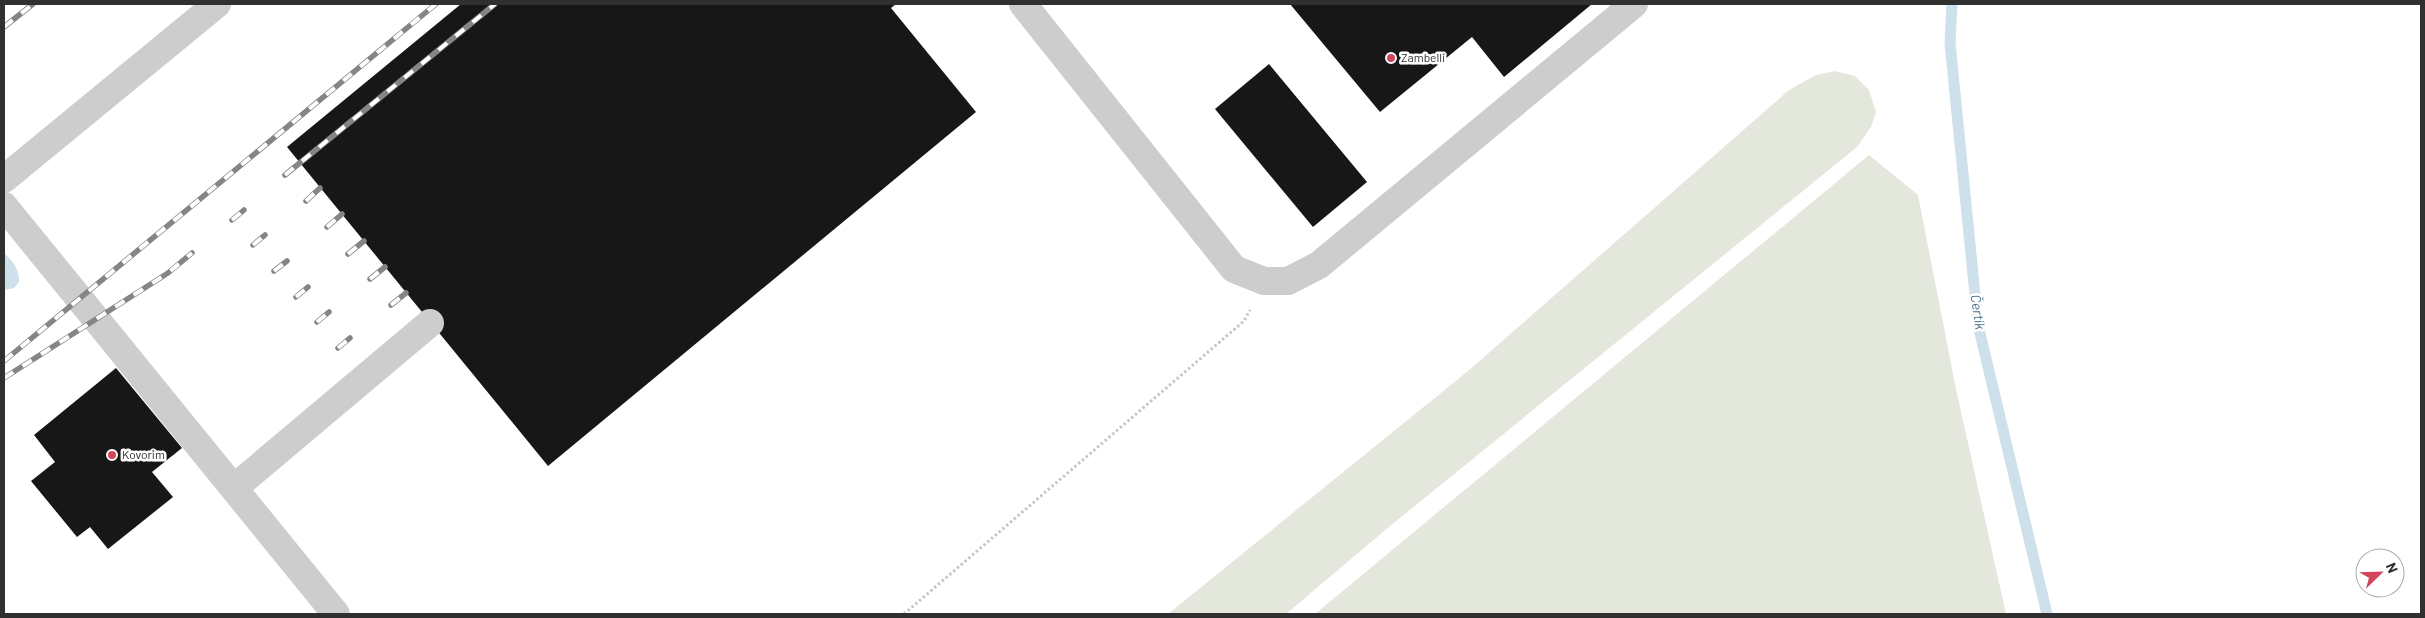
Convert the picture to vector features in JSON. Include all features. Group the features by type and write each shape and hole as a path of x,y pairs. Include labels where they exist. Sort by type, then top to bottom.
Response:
{"lane":[{"path":"4,180 217,4"},
{"path":"1023,4 1234,269 1264,281 1288,281 1319,265 1634,4"},
{"path":"4,206 336,614"},
{"path":"234,488 430,323"}],"path":[{"path":"904,614 1244,322 1264,281"}],"shaded area":[{"path":"1835,71 1855,76 1869,90 1876,112 1871,127 1857,147 1384,531 1286,614 1168,614 1468,371 1789,90 1816,75"},
{"path":"1869,155 1918,195 1956,389 2006,614 1315,614"},
{"path":"4,253 15,266 19,282 14,288 4,290"}],"building":[{"path":"461,4 896,4 891,8 976,112 548,466 287,147"},
{"name":"Zambelli","path":"1290,4 1592,4 1504,77 1472,37 1380,112"},
{"path":"1269,64 1367,182 1313,227 1215,109"},
{"name":"Kovorim","path":"116,368 182,448 152,472 173,497 108,549 90,527 77,537 31,481 55,462 34,435"}],"waterway":[{"name":"Čertík","path":"1952,4 1950,43 1978,325 2047,614"}],"railway":[{"path":"4,27 33,4"},
{"path":"4,361 436,4"},
{"path":"285,175 495,4"},
{"path":"306,201 320,188"},
{"path":"232,220 244,210"},
{"path":"327,227 342,214"},
{"path":"253,245 265,235"},
{"path":"348,254 364,241"},
{"path":"4,378 168,273 192,253"},
{"path":"274,271 287,261"},
{"path":"370,279 385,267"},
{"path":"296,297 308,287"},
{"path":"391,305 406,293"},
{"path":"317,322 329,312"},
{"path":"338,348 350,338"}],"place":[{"name":"Zambelli","path":"1391,58"},
{"name":"Kovorim","path":"112,455"}]}
